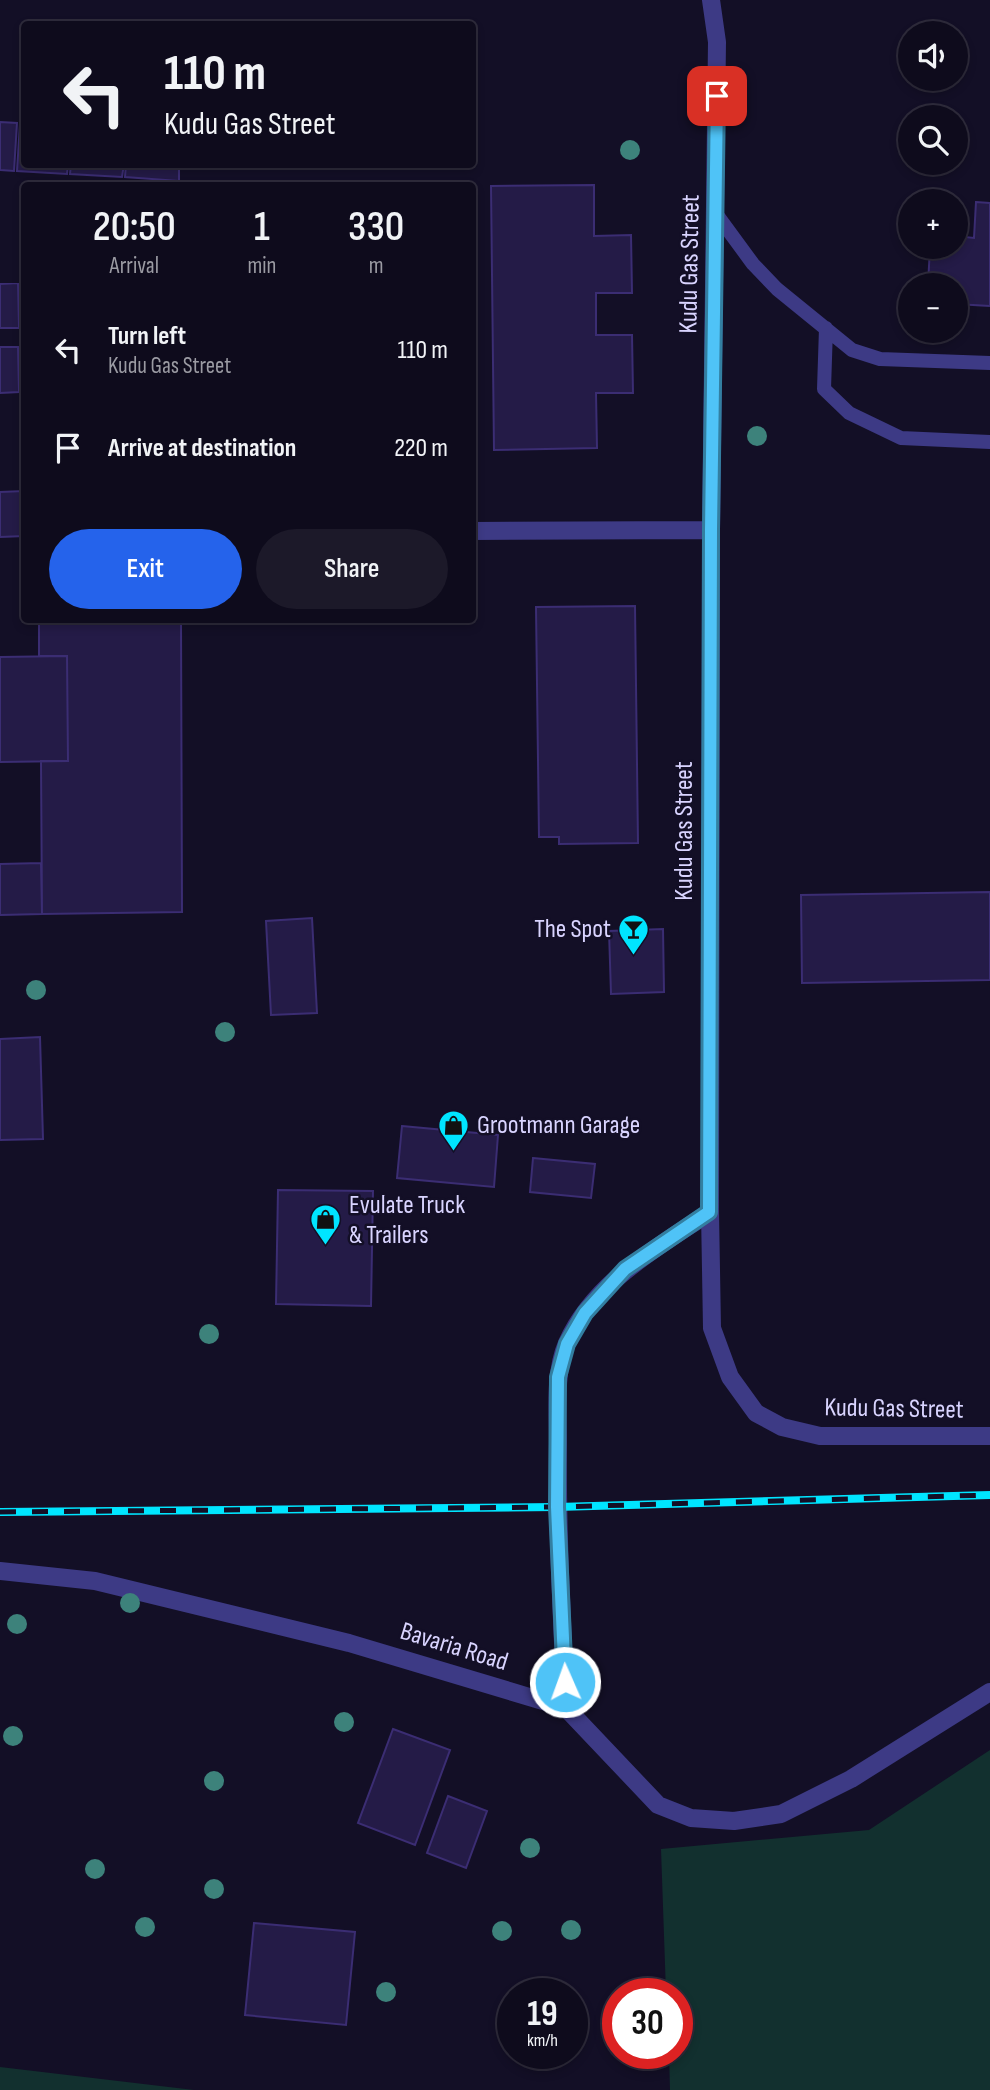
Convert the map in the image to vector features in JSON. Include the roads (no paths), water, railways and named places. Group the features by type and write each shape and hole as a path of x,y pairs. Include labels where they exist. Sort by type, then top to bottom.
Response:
{"street":[{"name":"Kudu Gas Street","path":"711,0 717,42 717,215 711,530 709,1212 712,1328 730,1377 756,1413 782,1427 820,1436 990,1436"},
{"path":"476,531 711,530"},
{"path":"709,1212 625,1269 585,1313 567,1344 558,1377 557,1507 566,1707 658,1805 691,1818 734,1821 781,1814 851,1779 990,1692"},
{"name":"Bavaria Road","path":"0,1571 95,1581 349,1643 566,1707"}],"lane":[{"path":"717,215 753,264 777,289 852,350 880,359 990,363"},
{"path":"826,328 824,390 849,413 901,438 990,442"}],"railway":[{"path":"0,1512 557,1507 990,1495"}],"place":[{"name":"The Spot","path":"634,956"},
{"name":"Grootmann Garage","path":"454,1152"},
{"name":"Evulate Truck & Trailers","path":"326,1247"}]}
